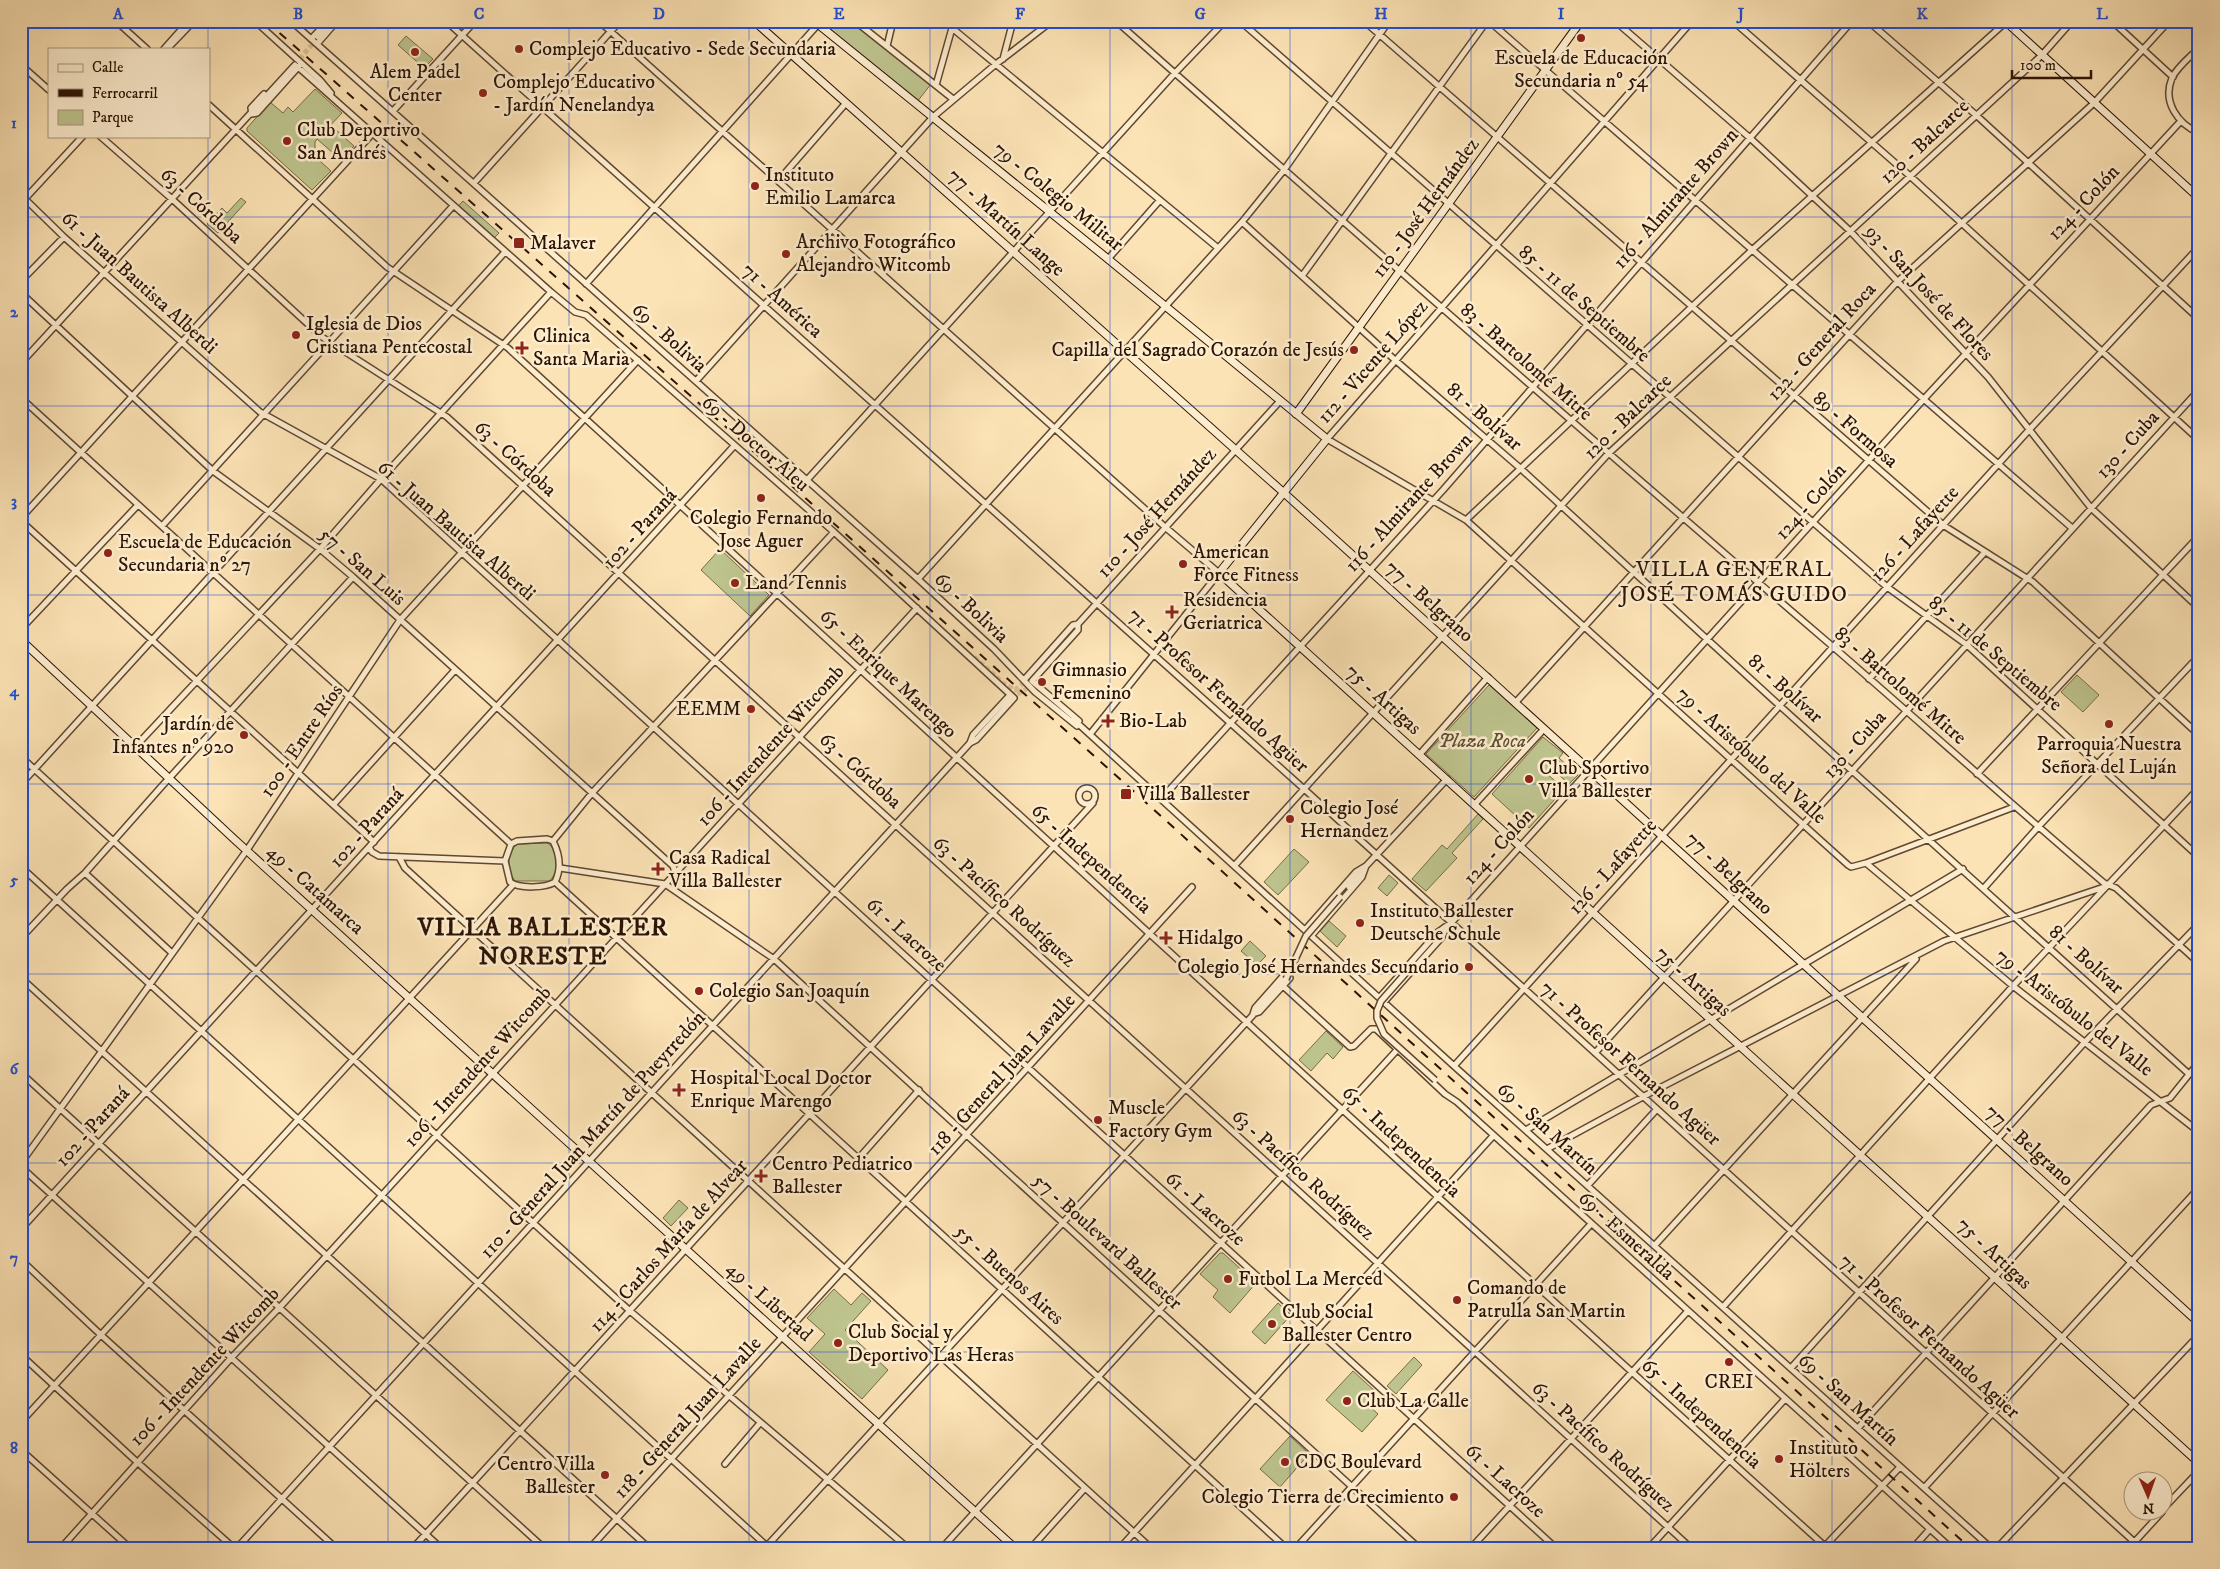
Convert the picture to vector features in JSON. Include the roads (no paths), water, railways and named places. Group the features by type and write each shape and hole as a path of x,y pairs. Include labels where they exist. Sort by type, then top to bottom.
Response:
{"street":[{"path":"116,21 146,48"},
{"path":"164,48 164,44 184,21"},
{"path":"165,48 189,21"},
{"path":"165,48 194,21"},
{"name":"69 - Doctor Aleu","path":"255,21 340,106 505,252 575,312 586,315 974,657"},
{"name":"69 - Bolivia","path":"292,21 807,480 994,649 1024,680"},
{"path":"311,39 328,21"},
{"path":"318,37 332,21"},
{"path":"317,44 337,21"},
{"name":"71 - América","path":"446,21 1097,604"},
{"path":"393,112 475,21"},
{"name":"75 - Artigas","path":"599,21 1420,754 2199,1463"},
{"path":"474,183 620,21"},
{"name":"77 - Martín Lange","path":"754,21 1236,450"},
{"path":"855,21 953,100"},
{"path":"887,46 893,21"},
{"path":"936,85 954,21"},
{"path":"1003,59 1013,21"},
{"path":"696,381 933,117 996,64 1052,21"},
{"name":"83 - Bartolomé Mitre","path":"1116,21 1608,454 1833,647 2014,807 2108,886 2116,888 2199,963"},
{"path":"807,480 1175,73 1225,21"},
{"name":"85 - 11 de Septiembre","path":"1240,21 1887,587 1967,644 2199,857"},
{"name":"89 - Formosa","path":"1364,21 1943,525 2027,578 2199,735"},
{"path":"918,580 1242,222 1284,170 1389,21"},
{"path":"1302,276 1438,87 1488,21 2072,528"},
{"name":"110 - José Hernández","path":"1296,414 1401,272 1581,21"},
{"name":"93 - San José de Flores","path":"1615,21 1750,138 1850,231 1994,384 2091,508 2199,608"},
{"name":"112 - Vicente López","path":"1088,732 1155,654 1327,439 1692,21"},
{"path":"1733,21 1910,176 2199,440"},
{"name":"116 - Almirante Brown","path":"1162,798 1487,440 1852,21"},
{"path":"1868,21 1976,115 2199,319"},
{"name":"120 - Balcarce","path":"1235,865 1608,454 2042,55 2072,21"},
{"path":"2112,21 2173,78"},
{"name":"122 - General Roca","path":"1516,702 1898,282 2094,103 2169,21"},
{"path":"586,284 653,207 792,55 818,22"},
{"name":"79 - Colegio Militar","path":"818,22 1280,401"},
{"path":"1466,520 1752,250 2006,22 2199,198"},
{"path":"952,28 1218,248"},
{"path":"2199,48 2173,78 2170,100 2180,122 2199,133"},
{"path":"21,363 298,63"},
{"path":"21,65 48,89"},
{"path":"779,180 846,103"},
{"name":"65 - Enrique Marengo","path":"210,106 393,272 503,344 777,592 956,758"},
{"name":"124 - Colón","path":"1382,1000 1438,932 1452,922 1923,400 2180,122"},
{"path":"372,134 21,519 374,842"},
{"path":"22,199 81,138"},
{"name":"63 - Córdoba","path":"102,138 329,342 442,412 895,824"},
{"name":"61 - Juan Bautista Alberdi","path":"22,199 263,414 381,479 834,890"},
{"path":"1108,259 1160,200"},
{"path":"162,526 453,206"},
{"name":"81 - Bolívar","path":"1242,222 1395,360 1520,468 1780,706 1963,869 2188,1074"},
{"path":"21,281 64,236"},
{"name":"126 - Lafayette","path":"1454,1066 1998,464 2199,246"},
{"path":"21,784 154,641 326,449 454,311 505,252"},
{"path":"135,747 258,613 320,549 551,292"},
{"name":"57 - San Luis","path":"21,293 213,471 320,549 353,577 673,866 676,872"},
{"name":"100 - Entre Ríos","path":"22,1162 247,850 400,620 638,360"},
{"name":"130 - Cuba","path":"1595,1053 2199,390"},
{"path":"21,398 511,844"},
{"name":"110 - José Hernández","path":"1024,680 1073,625 1078,624 1097,604 1280,401"},
{"name":"79 - Aristóbulo del Valle","path":"1280,401 1327,439 1466,520 1803,825 1852,867 1866,863 2013,986 2084,1043 2162,1101 2199,1132"},
{"name":"102 - Paraná","path":"21,1230 734,446"},
{"name":"77 - Belgrano","path":"1236,450 2199,1323"},
{"path":"21,629 138,504"},
{"path":"553,841 592,793 834,532"},
{"path":"1977,774 2098,642 2199,536"},
{"path":"1869,680 1984,552"},
{"path":"21,938 85,874 168,779 353,577"},
{"name":"71 - Profesor Fernando Agüer","path":"1097,604 1452,922 2141,1548"},
{"name":"106 - Intendente Witcomb","path":"61,1548 232,1357 280,1308 326,1255 917,608"},
{"name":"110 - José Hernández","path":"1032,681 1078,630 1078,624"},
{"name":"69 - Doctor Aleu","path":"945,633 970,659 1012,696"},
{"name":"49 - Catamarca","path":"21,640 168,779 590,1160"},
{"path":"1984,888 2038,827 2199,656"},
{"path":"334,804 455,670"},
{"path":"1420,754 1488,677"},
{"name":"69 - San Martín","path":"1024,680 1035,692 1078,727 1088,732"},
{"name":"69 - San Martín","path":"1032,681 1082,724 1088,732"},
{"name":"110 - General Juan Martín de Pueyrredón","path":"236,1548 774,959 834,890 970,743 976,740 1012,696"},
{"name":"69 - San Martín","path":"1074,720 1312,934 1454,1066 1991,1548"},
{"path":"1475,804 1544,729"},
{"path":"21,757 630,1311 908,1548"},
{"name":"65 - Independencia","path":"956,758 1825,1547"},
{"path":"21,866 767,1547 1246,1020 1286,979 1306,936 1366,866 1447,779"},
{"name":"114 - Carlos María de Alvear","path":"413,1548 1054,846 1086,806 1093,802 1095,793 1091,789 1086,788 1081,790 1078,795 1080,801 1086,806"},
{"path":"1723,1307 2013,986 2199,788"},
{"path":"1866,863 2014,807"},
{"name":"63 - Pacífico Rodríguez","path":"895,824 1691,1548"},
{"path":"513,885 508,879 505,861 511,844 517,840 547,839 553,841"},
{"path":"21,1422 513,885 549,885 555,882 560,868 558,854 553,841"},
{"path":"370,847 372,852 379,856 505,861"},
{"path":"399,857 405,868 554,1006 1151,1548"},
{"path":"1306,929 1356,872 1366,866"},
{"path":"1312,934 1362,877 1366,866"},
{"path":"560,868 666,884"},
{"path":"1526,1130 1963,869"},
{"path":"85,874 172,953"},
{"name":"55 - Buenos Aires","path":"555,882 1286,1548"},
{"name":"57 - Boulevard Ballester","path":"666,884 774,959 1419,1548"},
{"path":"1547,1149 1740,1046 1954,938 2108,886"},
{"name":"118 - General Juan Lavalle","path":"590,1548 1192,887"},
{"name":"61 - Lacroze","path":"834,890 1556,1548"},
{"path":"1791,1368 2084,1043 2199,924"},
{"path":"1446,928 1382,1001 1377,1011 1377,1018 1384,1034 1457,1102"},
{"path":"1655,1245 1919,956"},
{"path":"1285,974 1289,975 1290,978 1283,986 1259,1012 1255,1012 1255,1008 1285,974"},
{"path":"21,978 649,1548"},
{"name":"69 - Esmeralda","path":"1283,986 1350,1047 1354,1046 1374,1028 1950,1548"},
{"path":"942,1548 1397,1050"},
{"path":"1858,1428 2151,1105 2170,1098 2199,1062"},
{"path":"21,1073 544,1548"},
{"path":"859,1158 919,1090"},
{"path":"1588,1185 1658,1109"},
{"path":"1120,1548 1194,1464 1379,1264 1493,1136"},
{"name":"49 - Libertad","path":"590,1160 1015,1548"},
{"path":"22,1162 53,1195 148,1283 441,1548"},
{"path":"1924,1488 1993,1415 2199,1188"},
{"path":"1296,1548 1591,1224"},
{"path":"21,1260 336,1548"},
{"path":"1471,1548 1687,1312"},
{"path":"1997,1548 2132,1403 2199,1335"},
{"path":"21,1355 236,1548"},
{"path":"1649,1548 1785,1399"},
{"path":"725,1464 760,1423"},
{"path":"21,1450 130,1548"},
{"path":"1825,1547 1900,1467"},
{"path":"2172,1500 2199,1471"},
{"path":"1031,1548 1086,1488"},
{"path":"2129,1548 2152,1522"},
{"path":"1913,1548 1930,1529"},
{"path":"21,1543 27,1548"}],"tunnel":[{"path":"295,65 318,37"},
{"path":"974,657 1004,684 1015,690 1031,677 1078,624"},
{"path":"1011,698 1031,686 1070,717"},
{"path":"972,740 991,719"}],"railway":[{"path":"266,21 736,436 1131,789 1970,1548"}],"place":[{"name":"Escuela de Educación Secundaria nº 54","path":"1581,38"},
{"name":"Complejo Educativo - Sede Secundaria","path":"519,49"},
{"name":"Alem Padel Center","path":"415,52"},
{"name":"Complejo Educativo - Jardín Nenelandya","path":"483,93"},
{"name":"Club Deportivo San Andrés","path":"287,141"},
{"name":"Instituto Emilio Lamarca","path":"755,186"},
{"name":"Malaver","path":"519,243"},
{"name":"Archivo Fotográfico Alejandro Witcomb","path":"786,254"},
{"name":"Iglesia de Dios Cristiana Pentecostal","path":"296,335"},
{"name":"Clinica Santa Maria","path":"522,348"},
{"name":"Capilla del Sagrado Corazón de Jesús","path":"1354,350"},
{"name":"Colegio Fernando Jose Aguer","path":"761,498"},
{"name":"Escuela de Educación Secundaria nº 27","path":"108,553"},
{"name":"American Force Fitness","path":"1183,564"},
{"name":"Land Tennis","path":"735,583"},
{"name":"Residencia Geriatrica","path":"1172,612"},
{"name":"Gimnasio Femenino","path":"1042,682"},
{"name":"EEMM","path":"751,709"},
{"name":"Bio-Lab","path":"1108,721"},
{"name":"Parroquia Nuestra Señora del Luján","path":"2109,724"},
{"name":"Jardín de Infantes nº 920","path":"244,735"},
{"name":"Club Sportivo Villa Ballester","path":"1529,779"},
{"name":"Villa Ballester","path":"1126,794"},
{"name":"Colegio José Hernandez","path":"1290,819"},
{"name":"Casa Radical Villa Ballester","path":"658,869"},
{"name":"Instituto Ballester Deutsche Schule","path":"1360,923"},
{"name":"Hidalgo","path":"1166,938"},
{"name":"Colegio José Hernandes Secundario","path":"1469,967"},
{"name":"Colegio San Joaquín","path":"699,991"},
{"name":"Hospital Local Doctor Enrique Marengo","path":"679,1090"},
{"name":"Muscle Factory Gym","path":"1098,1120"},
{"name":"Centro Pediatrico Ballester","path":"761,1176"},
{"name":"Futbol La Merced","path":"1228,1279"},
{"name":"Comando de Patrulla San Martin","path":"1457,1300"},
{"name":"Club Social Ballester Centro","path":"1272,1324"},
{"name":"Club Social y Deportivo Las Heras","path":"838,1343"},
{"name":"CREI","path":"1729,1362"},
{"name":"Club La Calle","path":"1347,1401"},
{"name":"Instituto Hölters","path":"1779,1459"},
{"name":"CDC Boulevard","path":"1285,1462"},
{"name":"Centro Villa Ballester","path":"605,1475"},
{"name":"Colegio Tierra de Crecimiento","path":"1454,1497"}],"district":[{"name":"VILLA GENERAL JOSÉ TOMÁS GUIDO","path":"1734,582"},
{"name":"VILLA BALLESTER NORESTE","path":"543,942"}],"park label":[{"name":"Plaza Roca","path":"1482,741"}]}
